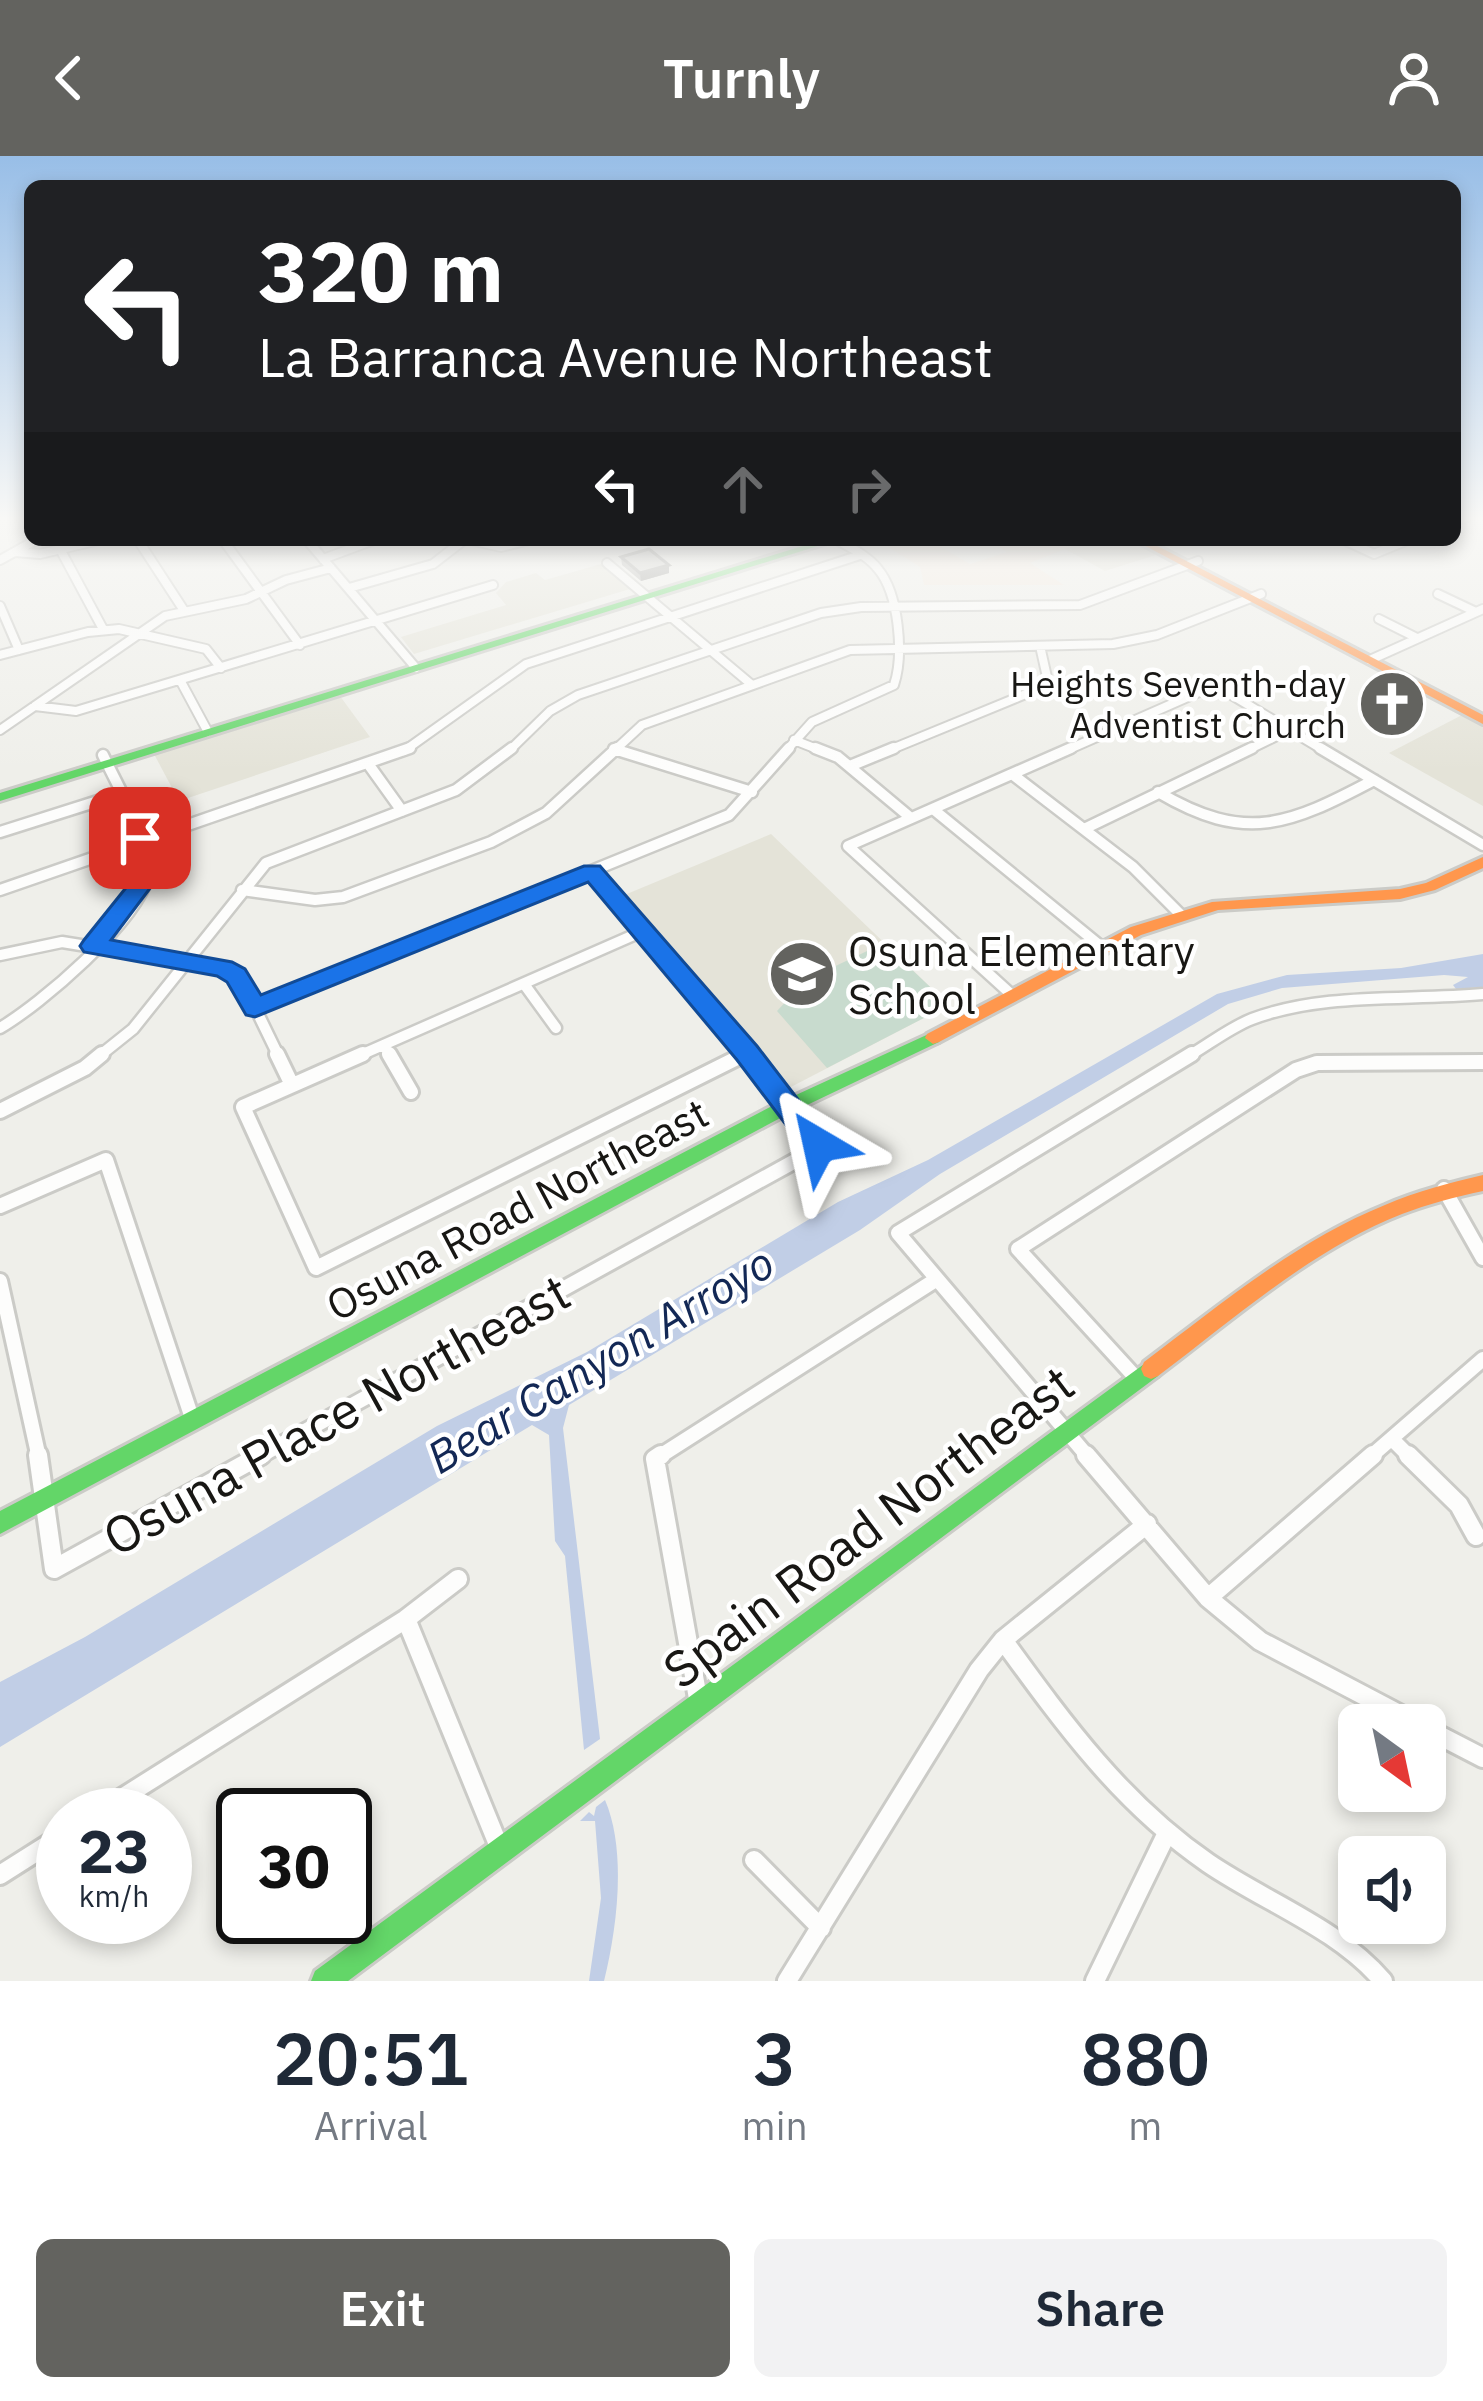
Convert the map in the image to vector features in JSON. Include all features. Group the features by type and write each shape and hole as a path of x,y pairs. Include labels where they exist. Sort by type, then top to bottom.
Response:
{"street":[{"path":"88,601 103,629"},
{"path":"178,601 183,609"},
{"path":"0,730 137,634 183,609 219,601"},
{"path":"268,601 300,645"},
{"path":"360,601 413,664"},
{"path":"35,706 76,711 442,601"},
{"path":"0,797 206,728 620,601"},
{"path":"652,601 752,685"},
{"path":"0,890 369,765 422,742 513,670 716,601"},
{"path":"255,1008 721,819 821,716 894,685 902,669 890,601"},
{"path":"0,1111 53,1087 133,1029 255,873 278,856 402,811 481,775 568,700 821,613 1091,601"},
{"path":"242,890 315,900 374,886 528,825 561,802 642,725 850,650 1142,639 1242,601"},
{"path":"1266,601 1483,709"},
{"path":"0,606 19,650"},
{"path":"1375,657 1479,610"},
{"path":"1379,620 1417,638"},
{"path":"0,655 103,629 206,649 221,668"},
{"path":"850,766 1038,689 1047,674 1040,646"},
{"path":"1375,657 1483,720"},
{"path":"180,680 206,728"},
{"path":"1013,996 848,846 1215,685 1483,845"},
{"path":"1084,829 1289,730"},
{"path":"794,740 823,749 850,766 911,818"},
{"path":"614,749 752,792"},
{"path":"0,787 105,760"},
{"path":"0,1028 50,996 148,875 151,865 105,760"},
{"path":"369,765 402,811"},
{"path":"1012,774 1133,867 1180,914"},
{"path":"1158,792 1192,814 1258,827 1294,822 1374,780"},
{"path":"0,832 120,794"},
{"path":"933,809 1103,949"},
{"name":"Osuna Road Northeast","path":"0,1523 790,1105 1180,914 1252,901 1400,894 1430,887 1483,862"},
{"path":"592,872 790,1105"},
{"path":"643,931 244,1107 316,1268 747,1053"},
{"path":"0,956 53,942 188,961 236,976 292,1085"},
{"path":"524,984 556,1028"},
{"path":"1381,1704 1260,1641 1208,1598 898,1233 1247,1021 1282,1007 1321,1002 1483,994"},
{"path":"384,1045 411,1092"},
{"path":"1136,1378 1018,1249 1295,1070 1345,1062 1483,1062"},
{"name":"Osuna Place Northeast","path":"1,1292 44,1483 42,1501 54,1570 815,1150 818,1139 790,1105"},
{"path":"0,1206 106,1160 193,1421"},
{"name":"Spain Road Northeast","path":"325,1981 1339,1232 1385,1206 1444,1189 1483,1184"},
{"path":"1444,1189 1483,1258"},
{"path":"699,1704 655,1459 937,1279"},
{"path":"1208,1598 1483,1360"},
{"path":"1392,1439 1459,1505 1476,1536"},
{"path":"788,1981 980,1670 1004,1640 1147,1524"},
{"path":"138,1788 406,1619 458,1579"},
{"path":"406,1619 501,1852"},
{"path":"1004,1640 1115,1788 1167,1833 1364,1957 1384,1981"},
{"path":"1446,1739 1483,1759"},
{"path":"1095,1981 1167,1833"},
{"path":"0,1875 36,1852"},
{"path":"754,1860 821,1928"}],"shaded area":[{"path":"503,601 590,601 414,654 401,637 506,605"},
{"path":"340,696 370,737 179,801 154,754"},
{"path":"1462,715 1483,726 1483,806 1389,753"},
{"name":"Osuna Elementary School","path":"771,834 949,1005 787,1089 622,896"}],"green space":[{"path":"884,943 949,1005 827,1068 777,1011 806,980"}],"water":[{"name":"Bear Canyon Arroyo","path":"1483,954 1483,987 1456,989 1453,985 1468,977 1444,975 1282,988 1228,1004 940,1174 860,1230 569,1405 563,1428 600,1739 584,1750 565,1556 555,1541 549,1435 532,1425 0,1747 0,1682 85,1637 437,1426 587,1352 838,1202 928,1160 1217,994 1287,975 1401,968"},
{"path":"605,1800 616,1842 616,1914 604,1981 589,1981 601,1898 595,1821 580,1821 589,1812 594,1816"}],"traffic: fast":[{"path":"0,797 634,601"},
{"path":"0,1523 778,1111 933,1038"},
{"path":"325,1981 1151,1369"}],"traffic: slow":[{"path":"1256,601 1483,720"},
{"path":"933,1038 1136,931 1217,905 1400,894 1430,887 1483,862"},
{"path":"1151,1369 1267,1282 1348,1231 1435,1194 1483,1183"}],"place":[{"name":"Heights Seventh-day Adventist Church","path":"1392,704"},
{"name":"Osuna Elementary School","path":"802,974"}],"route":[{"path":"140,838 151,865 148,875 138,894 93,946 223,968 236,976 255,1008 592,872 819,1145"}]}
